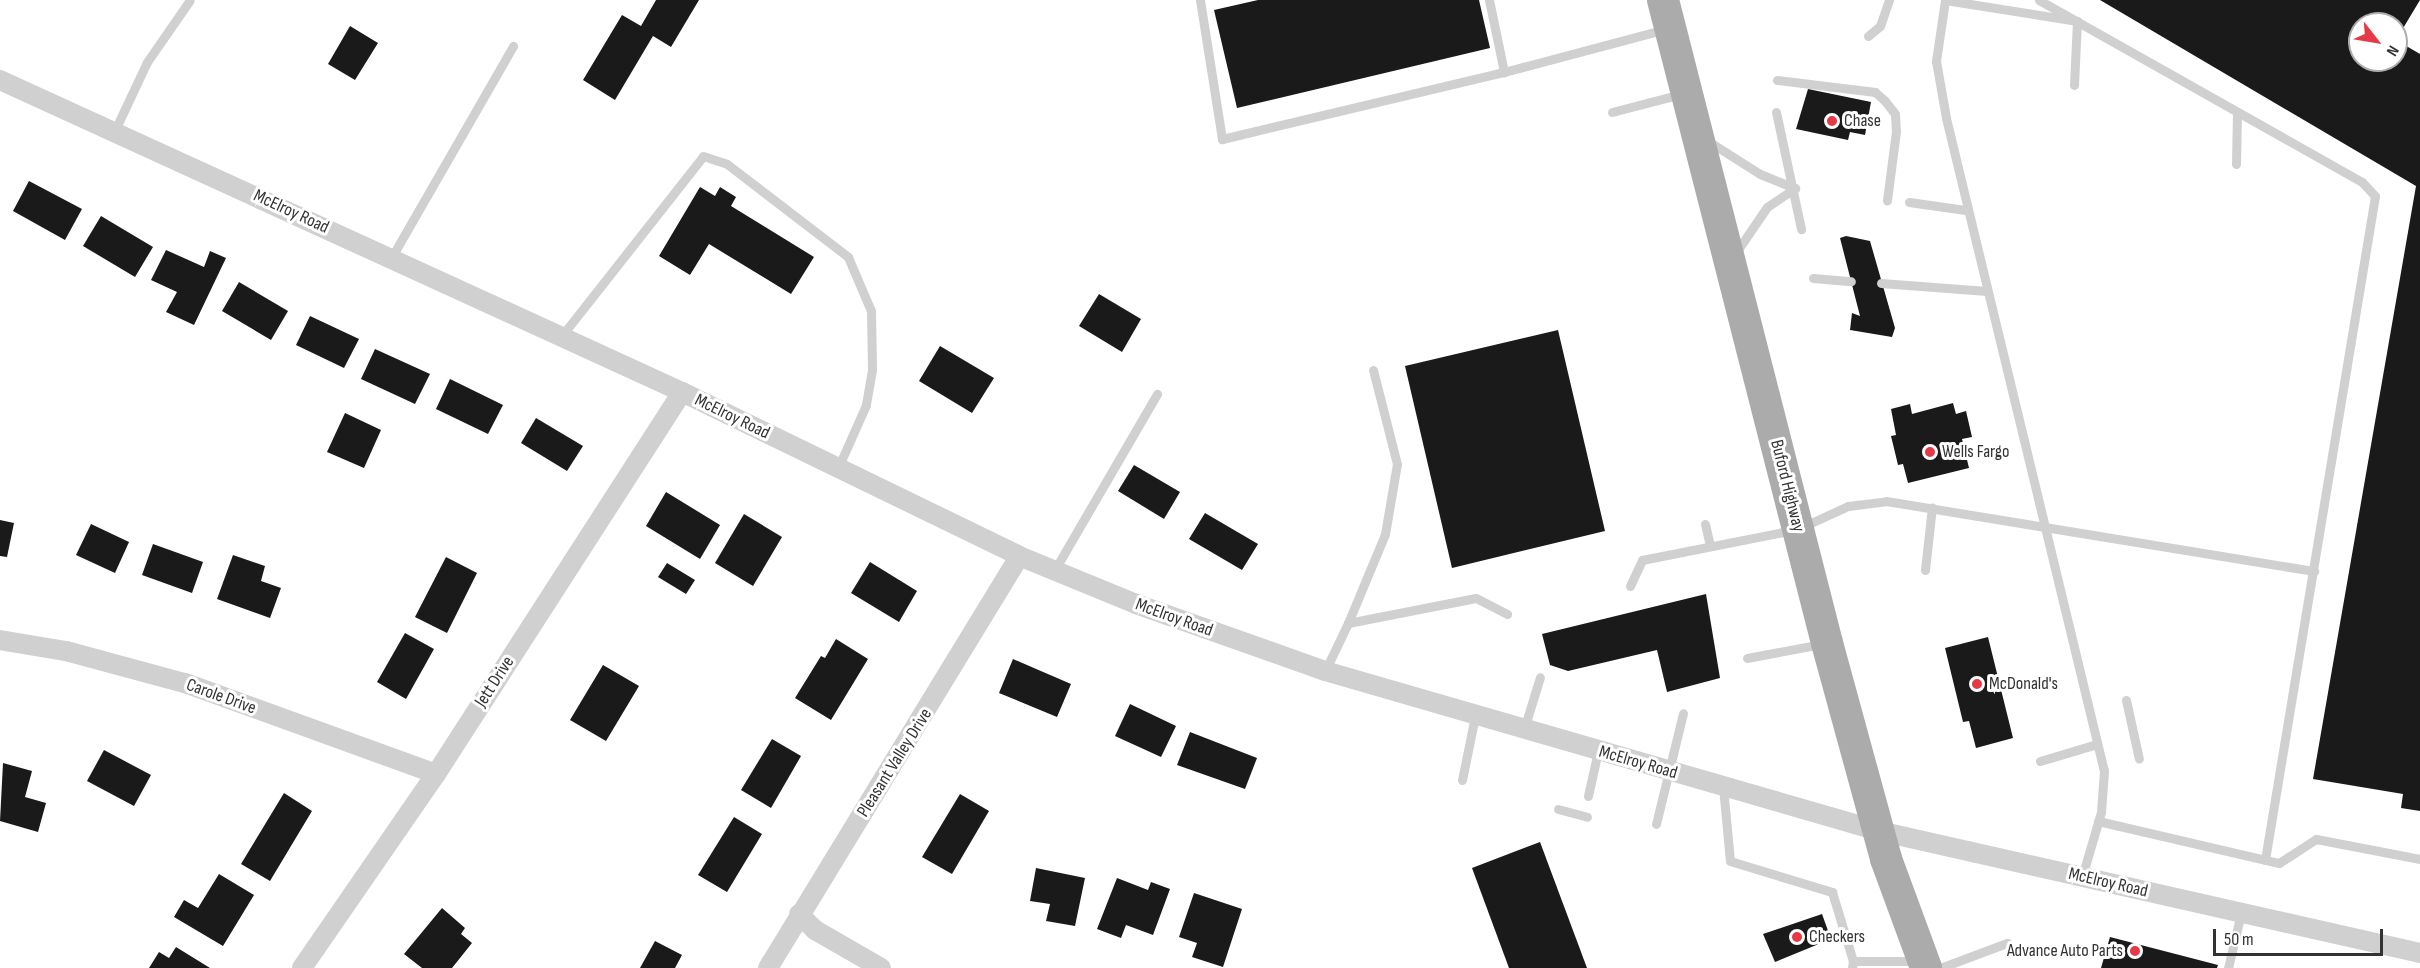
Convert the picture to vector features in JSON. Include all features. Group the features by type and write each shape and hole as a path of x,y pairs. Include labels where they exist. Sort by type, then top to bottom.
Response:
{"main road":[{"name":"Buford Highway","path":"1666,14 1827,643 1879,831 1930,966"}],"street":[{"name":"McElroy Road","path":"0,80 115,130 390,260 682,392 1019,556 1136,604 1324,671 1475,717 1879,831 2420,954"},
{"name":"Jett Drive","path":"302,968 435,774 682,392"},
{"name":"Pleasant Valley Drive","path":"768,968 799,914 906,747 1019,556"},
{"name":"Carole Drive","path":"0,640 66,651 185,683 435,774"},
{"path":"799,914 815,930 881,968"}],"lane":[{"path":"115,130 147,63 190,0"},
{"path":"1200,0 1222,139 1504,72 1666,14"},
{"path":"1489,0 1504,72"},
{"path":"1868,36 1880,26 1889,0"},
{"path":"2077,21 1945,0 1936,61 1965,210 2104,771 2098,821 2082,877"},
{"path":"2039,0 2362,182 2375,196 2265,860"},
{"path":"2074,85 2077,21"},
{"path":"390,260 513,46"},
{"path":"1777,80 1875,92 1885,101 1895,114 1896,131 1887,200"},
{"path":"1612,112 1686,93"},
{"path":"1776,112 1795,188 1801,229"},
{"path":"2236,164 2237,112"},
{"path":"1697,133 1760,174 1795,188"},
{"path":"560,338 702,156 727,164 848,257 871,311 872,370 866,405 838,468"},
{"path":"1730,262 1767,207 1795,188"},
{"path":"1909,202 1965,210"},
{"path":"1813,278 1851,281"},
{"path":"1881,283 1986,291"},
{"path":"1324,671 1348,623 1385,534 1397,464 1373,370"},
{"path":"1054,571 1157,394"},
{"path":"1630,585 1642,560 1798,529 1848,506 1886,501 2314,571"},
{"path":"1925,570 1932,507"},
{"path":"1705,524 1710,546"},
{"path":"1348,623 1476,598 1507,614"},
{"path":"1747,658 1827,643"},
{"path":"1524,731 1540,677"},
{"path":"2126,700 2139,759"},
{"path":"1656,824 1683,713"},
{"path":"1462,780 1475,717"},
{"path":"2040,761 2097,744"},
{"path":"1588,796 1598,752"},
{"path":"1723,787 1730,861 1832,892 1852,964 1930,966 2007,943"},
{"path":"1558,809 1587,817"},
{"path":"2098,821 2279,863 2316,839 2420,859"},
{"path":"2228,968 2241,913"}],"building":[{"path":"656,0 699,0 671,47 653,36 615,100 583,80 622,15 641,26"},
{"path":"1258,0 1479,0 1490,48 1237,108 1214,10"},
{"path":"2100,0 2420,0 2408,20 2408,12 2348,12 2348,72 2408,72 2408,47 2420,54 2420,811 2401,808 2403,794 2313,779 2416,186"},
{"path":"350,26 378,43 355,80 328,64"},
{"name":"Chase","path":"1808,89 1871,102 1865,135 1850,132 1848,140 1796,129"},
{"path":"29,181 82,209 65,240 13,211"},
{"path":"700,187 715,196 720,187 736,197 731,206 814,257 791,294 709,244 690,275 659,256"},
{"path":"101,216 153,247 135,277 83,246"},
{"path":"1846,236 1870,241 1895,328 1892,337 1850,330 1852,313 1860,316 1840,238"},
{"path":"166,250 204,267 210,251 226,258 194,325 166,312 177,292 151,280"},
{"path":"239,282 288,311 271,340 222,311"},
{"path":"1099,294 1141,319 1122,352 1079,326"},
{"path":"310,316 359,339 344,368 296,345"},
{"path":"1558,330 1605,531 1452,568 1405,366"},
{"path":"940,346 994,378 972,413 919,381"},
{"path":"375,349 430,374 415,404 361,379"},
{"path":"450,379 503,405 488,434 436,409"},
{"name":"Wells Fargo","path":"1953,403 1956,414 1966,411 1972,437 1962,439 1969,468 1908,483 1903,464 1898,465 1891,436 1896,435 1891,409 1910,404 1912,414"},
{"path":"345,413 381,430 364,468 327,452"},
{"path":"536,418 583,446 567,471 521,443"},
{"path":"1134,465 1180,492 1164,519 1118,491"},
{"path":"666,492 720,525 700,559 646,526"},
{"path":"1205,513 1258,544 1242,570 1189,539"},
{"path":"744,514 782,537 753,586 715,563"},
{"path":"0,520 14,523 7,557 0,556"},
{"path":"91,524 129,542 115,573 76,555"},
{"path":"153,544 203,562 192,593 142,575"},
{"path":"233,555 265,566 261,581 281,588 270,618 217,599"},
{"path":"446,557 477,573 447,633 415,617"},
{"path":"870,562 917,591 899,622 851,593"},
{"path":"667,563 695,580 686,594 658,577"},
{"path":"1706,594 1720,678 1667,692 1657,650 1568,671 1550,665 1542,634"},
{"path":"405,633 434,649 406,699 377,682"},
{"name":"McDonald's","path":"1988,637 2013,738 1976,748 1969,721 1963,722 1945,648"},
{"path":"836,639 868,659 831,720 795,698 821,656 825,658"},
{"path":"1013,659 1071,684 1057,717 999,693"},
{"path":"603,665 639,686 606,741 570,720"},
{"path":"1130,704 1176,726 1161,757 1115,736"},
{"path":"1190,732 1257,758 1245,789 1177,765"},
{"path":"772,739 801,756 771,808 741,790"},
{"path":"104,750 151,775 134,806 87,781"},
{"path":"3,763 32,771 25,797 46,803 38,832 0,821"},
{"path":"284,793 312,811 270,881 241,864"},
{"path":"960,794 989,811 952,874 922,857"},
{"path":"734,817 762,834 727,892 698,875"},
{"path":"1540,842 1587,968 1509,968 1472,868"},
{"path":"1036,868 1085,878 1075,926 1046,921 1050,904 1030,901"},
{"path":"219,874 254,895 223,946 174,917 184,900 198,908"},
{"path":"1117,878 1148,890 1151,882 1170,889 1153,935 1126,925 1121,938 1097,929"},
{"path":"1194,893 1242,909 1223,967 1192,957 1197,943 1179,937"},
{"path":"442,908 465,928 461,934 472,943 452,968 422,968 404,954"},
{"name":"Checkers","path":"1822,914 1831,939 1775,962 1763,934"},
{"name":"Advance Auto Parts","path":"2110,937 2218,965 2217,968 2101,968"},
{"path":"655,941 682,955 675,968 640,968"},
{"path":"176,947 210,968 149,968 159,952 169,958"}],"place":[{"name":"Chase","path":"1832,121"},
{"name":"Wells Fargo","path":"1930,452"},
{"name":"McDonald's","path":"1977,684"},
{"name":"Checkers","path":"1797,937"},
{"name":"Advance Auto Parts","path":"2135,951"}]}
